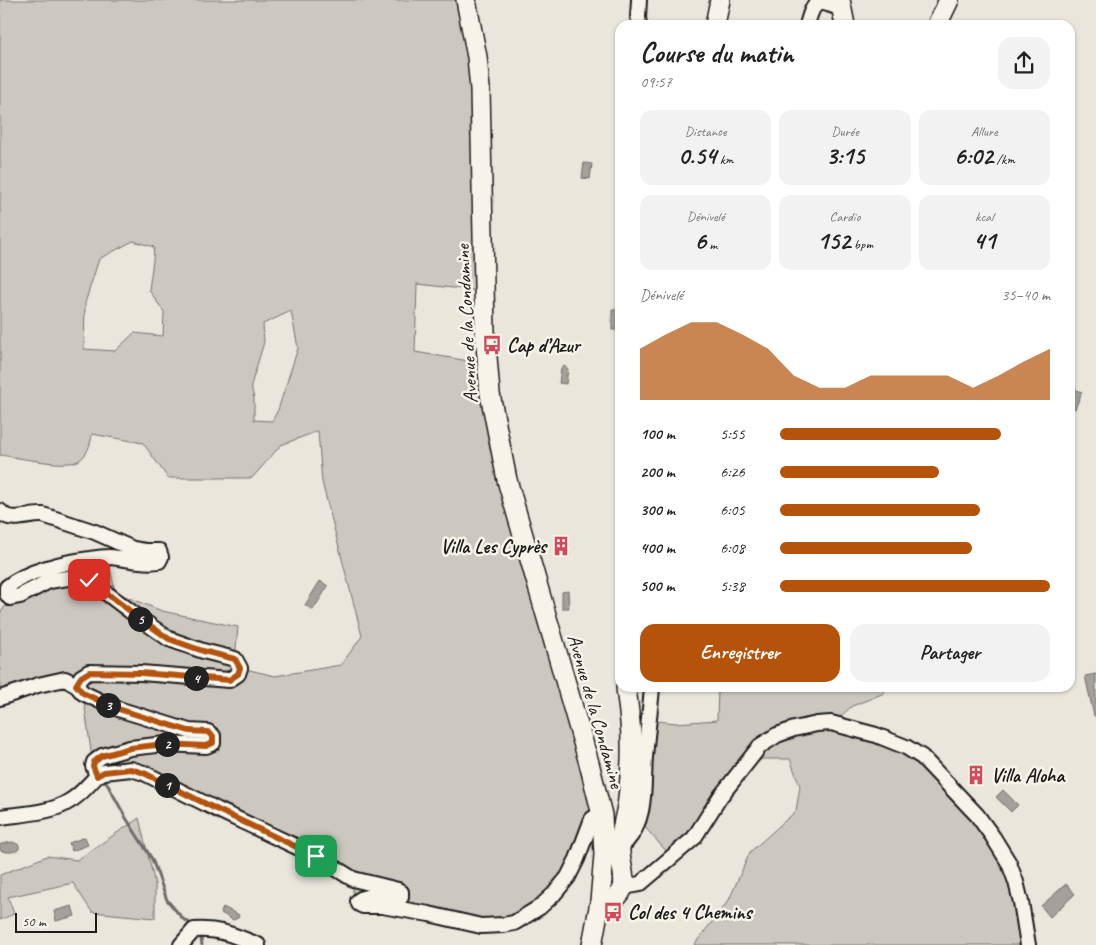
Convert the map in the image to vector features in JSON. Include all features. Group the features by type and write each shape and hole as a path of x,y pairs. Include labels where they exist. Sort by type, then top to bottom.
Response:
{"main road":[{"name":"Avenue de la Condamine","path":"466,0 477,57 480,89 485,332 490,394 507,480 602,815 604,855 600,902 592,945"},
{"path":"716,20 720,0"},
{"path":"940,20 949,0"},
{"path":"600,902 610,901 615,898 624,887 620,842 628,801 631,762 631,739 626,692"}],"street":[{"path":"638,20 639,0"},
{"path":"809,20 814,5 819,2 842,11"},
{"path":"0,511 8,517 43,515 95,532 133,549 159,551 161,557 159,561 149,563 108,557 47,568 13,581 6,587 10,598 20,596 49,582 74,577 89,580 169,639 203,651 235,659 240,668 238,674 229,680 141,673 89,672 81,677 76,685"},
{"path":"0,698 38,684 65,679 76,685 83,693 115,708 189,731 208,732 213,736 213,743 206,746 165,744 130,748 102,756 94,762 93,766 97,776"},
{"path":"620,842 626,842 632,836 643,808 645,759 652,692"},
{"path":"624,887 640,884 694,838 720,796 760,746 777,735 794,729 831,723 891,740 922,757 977,815 993,836 1009,863 1021,902 1028,945"},
{"path":"0,817 52,810 68,803 97,776 104,772 131,769 144,773 316,856 352,879 401,892 402,897 396,898 365,896 358,901 362,906 382,906 429,914 480,926 497,926 514,923 540,907 554,894 568,877 592,819 602,815"},
{"path":"180,945 194,930 206,929 227,932 258,945"}],"shaded area":[{"path":"0,0 456,0 466,37 471,70 480,291 417,284 415,352 481,363 592,806 585,820 575,859 551,891 517,918 503,923 355,900 349,872 318,846 131,769 93,766 83,693 65,679 0,704 0,614 10,598 7,587 108,557 115,592 162,611 238,627 235,659 241,668 275,676 341,665 362,636 322,482 318,431 281,445 252,478 168,478 143,443 92,434 90,446 86,453 81,459 72,463 52,463 0,455","holes":["133,241 154,247 149,290 164,312 163,336 134,333 115,351 84,349 85,303 99,259","291,311 298,348 278,410 272,421 254,420 254,399 251,385 264,342 263,324"]},
{"path":"584,163 592,164 590,179 582,178"},
{"path":"612,310 615,310 615,330 612,330"},
{"path":"564,366 568,369 566,384 559,383 561,368"},
{"path":"1075,387 1076,390 1082,392 1075,409"},
{"path":"320,581 328,586 313,610 305,605"},
{"path":"568,591 569,608 562,608 562,592"},
{"path":"1096,674 1096,716 1094,716 1085,676"},
{"path":"718,692 884,692 852,706 832,728 911,754 986,835 1007,868 1024,945 694,945 729,900 750,852 796,811 800,786 790,759 762,759 717,793 691,834 668,853 642,824 648,720 676,723 717,720"},
{"path":"1003,790 1018,805 1011,812 996,797"},
{"path":"139,818 155,884 155,918 92,912 73,883 8,897 14,914 0,920 0,875 47,856 77,860"},
{"path":"85,837 88,845 72,851 69,843"},
{"path":"13,842 19,845 19,849 10,852 0,850 1,844"},
{"path":"1066,884 1075,894 1050,917 1041,906"},
{"path":"72,906 75,916 56,921 54,911"},
{"path":"223,907 239,915 238,918 233,920 221,913"}],"waterway":[{"path":"105,780 152,859 167,900 183,919 193,925"},
{"path":"201,939 202,945"}],"place":[{"name":"Cap d’Azur","path":"492,345"},
{"name":"Villa Les Cyprès","path":"561,546"},
{"name":"Villa Aloha","path":"976,775"},
{"name":"Col des 4 Chemins","path":"613,912"}],"route":[{"path":"89,580 169,639 203,651 235,659 240,668 238,674 229,680 141,673 89,672 81,677 76,685 83,693 115,708 189,731 208,732 213,736 213,743 206,746 165,744 130,748 102,756 94,762 93,766 97,776 104,772 131,769 144,773 316,856"}]}
